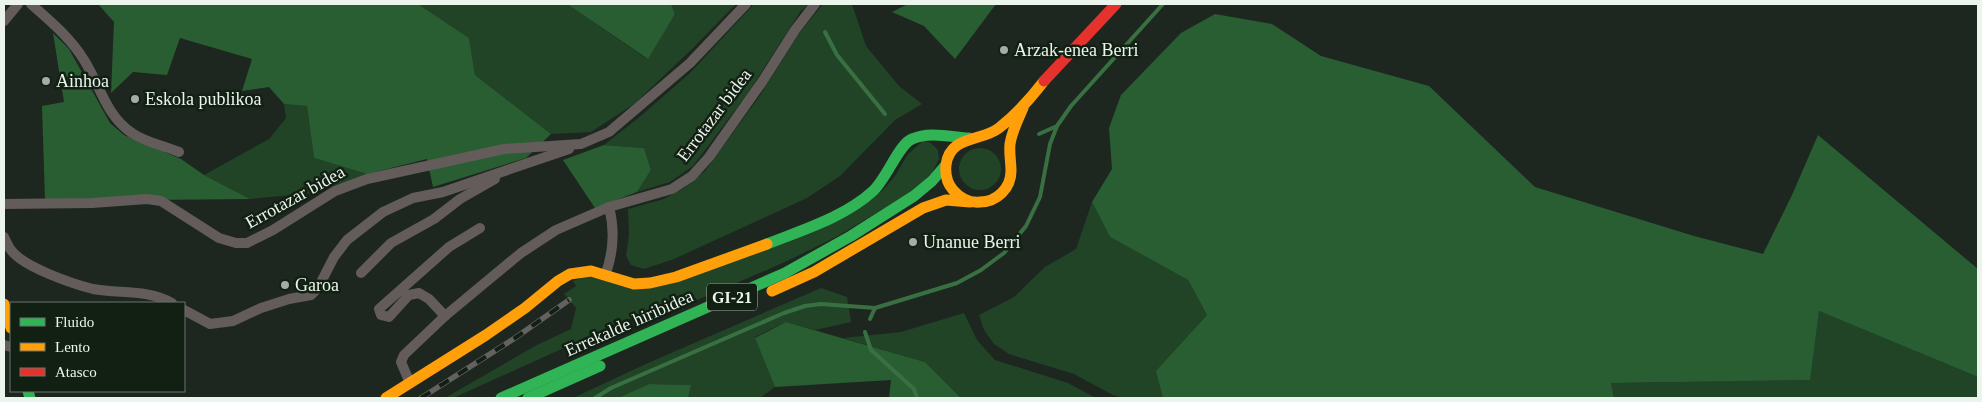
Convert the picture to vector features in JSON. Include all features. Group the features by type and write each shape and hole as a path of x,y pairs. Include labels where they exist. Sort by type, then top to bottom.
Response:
{"main road":[{"name":"GI-21","path":"947,161 955,146 973,137 993,132 1023,108 1052,73 1116,4"},
{"path":"1010,159 1010,144 1023,108"},
{"path":"386,398 486,336 532,304 569,274 585,270 606,273 641,284 658,282 769,244 849,209 864,200 877,188 887,175 904,144 911,138 928,135 934,137 973,137 995,141 1005,150 1010,159"},
{"path":"934,137 947,161 948,184 954,192 970,202"},
{"name":"GI-21","path":"970,202 981,203 992,200 1006,189 1012,170 1010,159"},
{"name":"Errekalde hiribidea","path":"501,398 785,273 827,250 914,196 932,181 947,161"},
{"name":"Errekalde hiribidea","path":"528,398 814,272 922,208 946,200 970,202"},
{"path":"4,304 10,325"}],"street":[{"path":"4,21 18,4"},
{"path":"31,4 72,42 85,60 108,108 119,123 133,134 179,152"},
{"name":"Errotazar bidea","path":"185,311 210,324 233,321 280,302 311,295 318,288 334,257 347,240 383,212 413,198 443,192 582,144 608,132 638,109 690,63 746,4"},
{"name":"Errotazar bidea","path":"410,383 401,362 404,356 445,316 521,252 556,230 609,207 672,189 692,176 709,157 762,82 795,30 815,4"},
{"name":"Errotazar bidea","path":"4,204 92,203 147,199 161,201 218,238 248,244 335,191 367,179 504,149 582,144"},
{"name":"Errotazar bidea","path":"361,273 391,243 434,219 460,199 515,167"},
{"path":"606,273 614,242 613,222 609,207"},
{"path":"445,316 429,299 419,293 409,295 389,317 381,315 379,309 449,247 480,228"},
{"path":"4,236 11,250 21,260 46,273 93,289 136,292 164,298 170,302"}],"green space":[{"path":"98,4 418,4 469,38 475,75 551,134 526,158 433,187 427,159 367,174 314,158 307,106 284,104 269,87 242,91 252,59 180,38 167,75 133,72 111,93 114,22"},
{"path":"418,4 567,4 647,59 675,14 671,4 736,4 634,104 591,132 551,134 475,75 469,38"},
{"path":"567,4 671,4 675,14 648,59"},
{"path":"754,4 809,4 800,12 748,93 693,166 670,182 637,192 651,170 644,148 604,145 690,73"},
{"path":"823,4 852,4 866,46 899,86 922,104 895,120 840,176 807,198 674,259 644,269 631,265 626,256 629,235 628,209 664,199 684,188 705,171 759,97 800,32"},
{"path":"908,4 996,4 955,59 924,26 892,12"},
{"path":"1215,14 1272,24 1321,56 1429,86 1535,187 1694,236 1763,254 1792,195 1818,135 1978,269 1978,377 1819,311 1810,380 1611,383 1614,398 1163,398 1156,371 1207,315 1188,280 1110,237 1092,202 1112,169 1109,128 1121,95 1181,33"},
{"path":"53,33 69,49 110,123 124,135 181,159 204,175 250,199 45,201 42,106 64,102"},
{"path":"284,104 307,106 314,158 367,174 313,193 250,199 204,175 269,139 286,118"},
{"path":"923,141 931,143 938,150 939,159 933,171 918,188 836,237 785,262 672,311 628,319 453,398 445,398 535,346 571,329 576,308 564,294 576,286 573,281 586,276 648,289 881,192 895,176 908,154"},
{"path":"604,145 644,148 651,170 637,192 595,208 563,160"},
{"path":"980,148 995,154 1001,169 995,184 980,190 965,184 959,169 965,154"},
{"path":"1092,202 1110,237 1188,280 1207,315 1157,371 1163,398 1124,398 1113,395 1074,374 1009,354 994,344 984,330 979,315 1014,297 1045,267 1076,249"},
{"path":"821,288 847,297 851,322 815,330 786,322 755,337 775,387 760,398 688,398 690,385 649,384 618,398 573,398 648,363"},
{"path":"1819,311 1978,377 1978,398 1614,398 1611,383 1809,380"},
{"path":"964,313 977,340 995,360 1068,383 1096,398 961,398 925,362 843,338 901,332"},
{"path":"786,322 925,362 961,398 889,398 891,380 775,387 755,338"},
{"path":"649,384 691,385 688,398 618,398"}],"waterway":[{"path":"595,398 611,388 784,313 805,306 821,304 875,308 957,283 981,270 1004,253 1026,226 1040,197 1050,144 1057,126 1071,106 1163,4"},
{"path":"825,32 837,55 885,114"},
{"path":"1039,134 1057,126"},
{"path":"870,319 875,308"},
{"path":"865,332 871,350 914,389 917,398"}],"railway":[{"path":"421,398 515,338 569,300"}],"traffic: fast":[{"path":"767,244 836,216 862,200 878,185 902,147 912,139 926,135 969,138"},
{"path":"501,398 785,273 851,236 914,196 932,181 945,166"},
{"path":"528,398 600,366"},
{"path":"28,392 30,398"}],"traffic: slow":[{"path":"1023,108 1011,139 1011,171 1006,188 997,197 986,201 973,202 959,195 951,187 946,175 946,165 953,149 967,140 999,128 1023,106 1044,81"},
{"path":"772,291 814,272 923,208 946,200 970,202"},
{"path":"386,398 486,335 570,274 591,271 634,284 650,283 676,277 767,244"},
{"path":"4,304 10,325"}],"traffic: jam":[{"path":"1044,81 1116,4"}],"place":[{"name":"Arzak-enea Berri","path":"1004,50"},
{"name":"Ainhoa","path":"46,81"},
{"name":"Eskola publikoa","path":"135,99"},
{"name":"Unanue Berri","path":"913,242"},
{"name":"Garoa","path":"285,285"}]}
